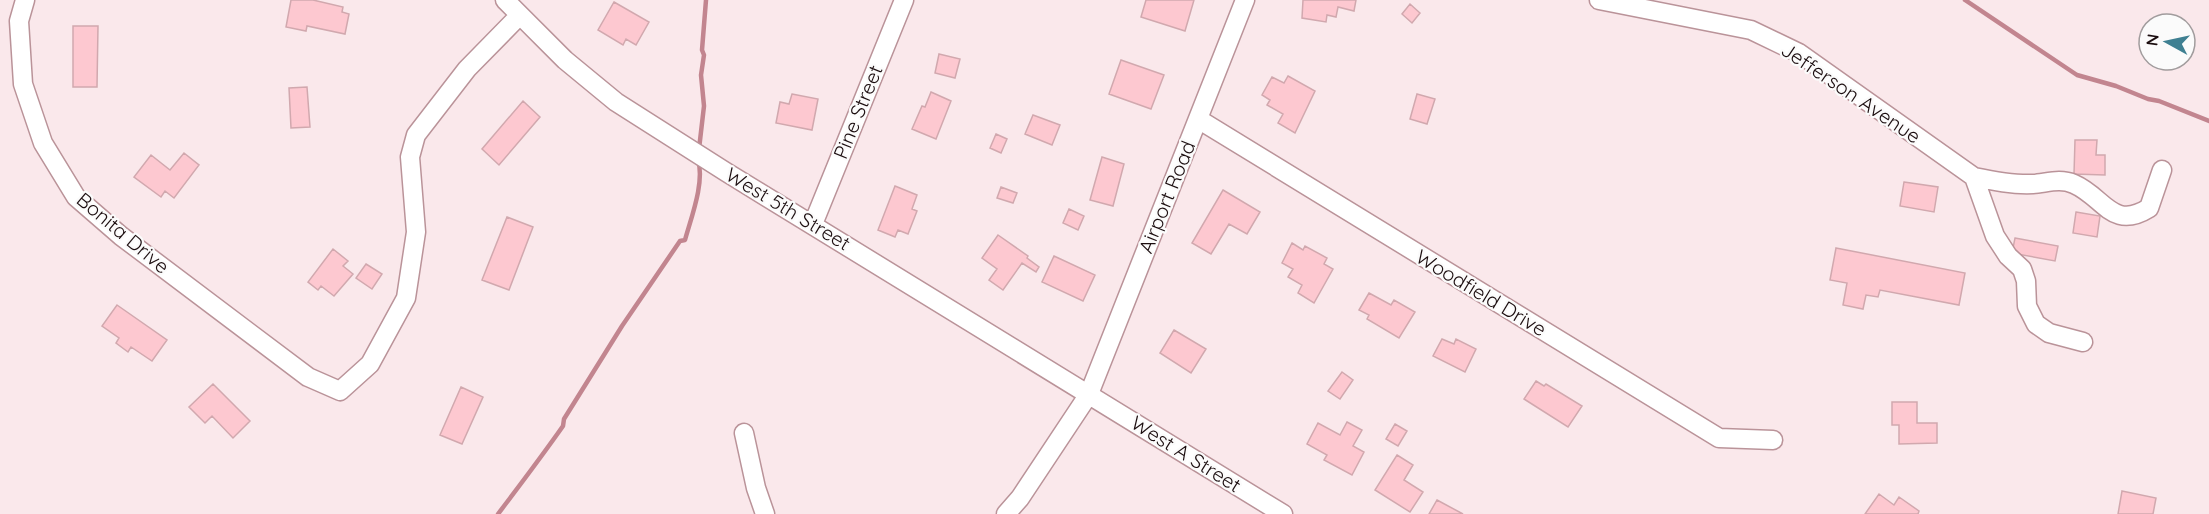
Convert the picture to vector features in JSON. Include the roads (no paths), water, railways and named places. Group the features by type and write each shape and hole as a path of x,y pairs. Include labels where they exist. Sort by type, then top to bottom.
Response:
{"street":[{"name":"Bonita Drive","path":"25,0 19,21 23,84 43,143 76,197 121,236 308,377 340,391 370,364 406,298 416,232 411,158 416,135 467,69 519,16"},
{"name":"West 5th Street","path":"505,0 565,60 616,102 1089,394"},
{"name":"Pine Street","path":"813,224 904,0"},
{"name":"Airport Road","path":"1006,514 1020,498 1089,394 1245,0"},
{"name":"Jefferson Avenue","path":"1599,0 1751,30 1799,53 1974,177"},
{"name":"Woodfield Drive","path":"1198,119 1719,438 1773,441"},
{"path":"2083,342 2049,333 2036,324 2027,306 2026,281 2022,269 2008,256 1995,236 1974,177 2034,184 2056,180 2073,183 2115,213 2135,216 2149,208 2162,170"},
{"name":"West A Street","path":"1089,394 1283,514"},
{"path":"744,433 756,488 765,514"}],"waterway":[{"path":"699,149 704,106 701,75 706,0"},
{"path":"1965,0 2077,75 2116,86 2209,121"},
{"path":"498,514 563,426 564,419 622,326 680,241 685,240 699,189 698,160"}]}
